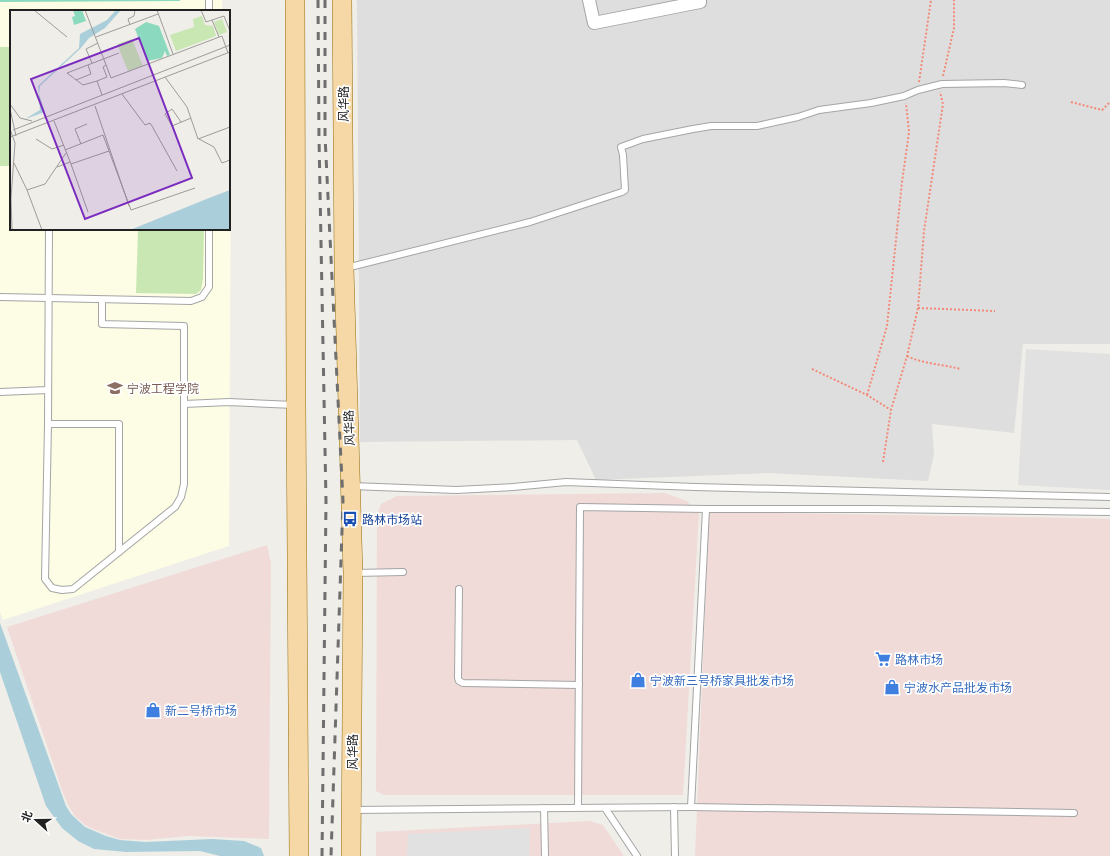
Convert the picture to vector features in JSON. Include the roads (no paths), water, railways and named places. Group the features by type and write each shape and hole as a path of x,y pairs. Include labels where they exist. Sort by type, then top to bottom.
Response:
{"main road":[{"path":"295,0 299,856"},
{"name":"风华路","path":"342,0 344,268 352,573 351,856"}],"street":[{"path":"589,0 594,23 700,2 700,0"}],"lane":[{"path":"344,268 530,222 622,192 625,190 623,155 621,147 643,139 711,126 757,126 798,117 819,110 871,103 904,96 918,90 942,84 1004,82 1022,86"},
{"path":"49,230 48,424 45,579 52,588 62,590 73,589 175,507 181,497 184,484 184,326 102,324 102,300"},
{"path":"0,297 191,301 202,297 209,287 209,230"},
{"path":"0,392 48,390"},
{"path":"184,404 230,402 296,405"},
{"path":"48,424 119,424 119,552"},
{"path":"350,486 456,490 566,482 695,487 1110,497"},
{"path":"578,807 580,507 1110,512"},
{"path":"691,807 706,509"},
{"path":"352,573 403,572"},
{"path":"459,589 458,681 463,683 579,685"},
{"path":"674,807 675,856"},
{"path":"352,810 691,807 1074,814"},
{"path":"544,808 545,856"},
{"path":"605,808 637,856"}],"water":[{"path":"0,623 66,806 71,814 85,827 120,840 145,842 212,839 244,841 261,848 264,856 220,856 200,851 126,852 94,849 78,841 62,828 46,806 0,672"}],"railway":[{"path":"318,0 319,138 326,501 322,856"},
{"path":"325,0 325,136 343,501 331,856"}],"place":[{"name":"宁波工程学院","path":"115,388"},
{"name":"路林市场站","path":"350,519"},
{"name":"路林市场","path":"883,659"},
{"name":"宁波新三号桥家具批发市场","path":"638,680"},
{"name":"宁波水产品批发市场","path":"892,687"},
{"name":"新二号桥市场","path":"153,710"}]}
